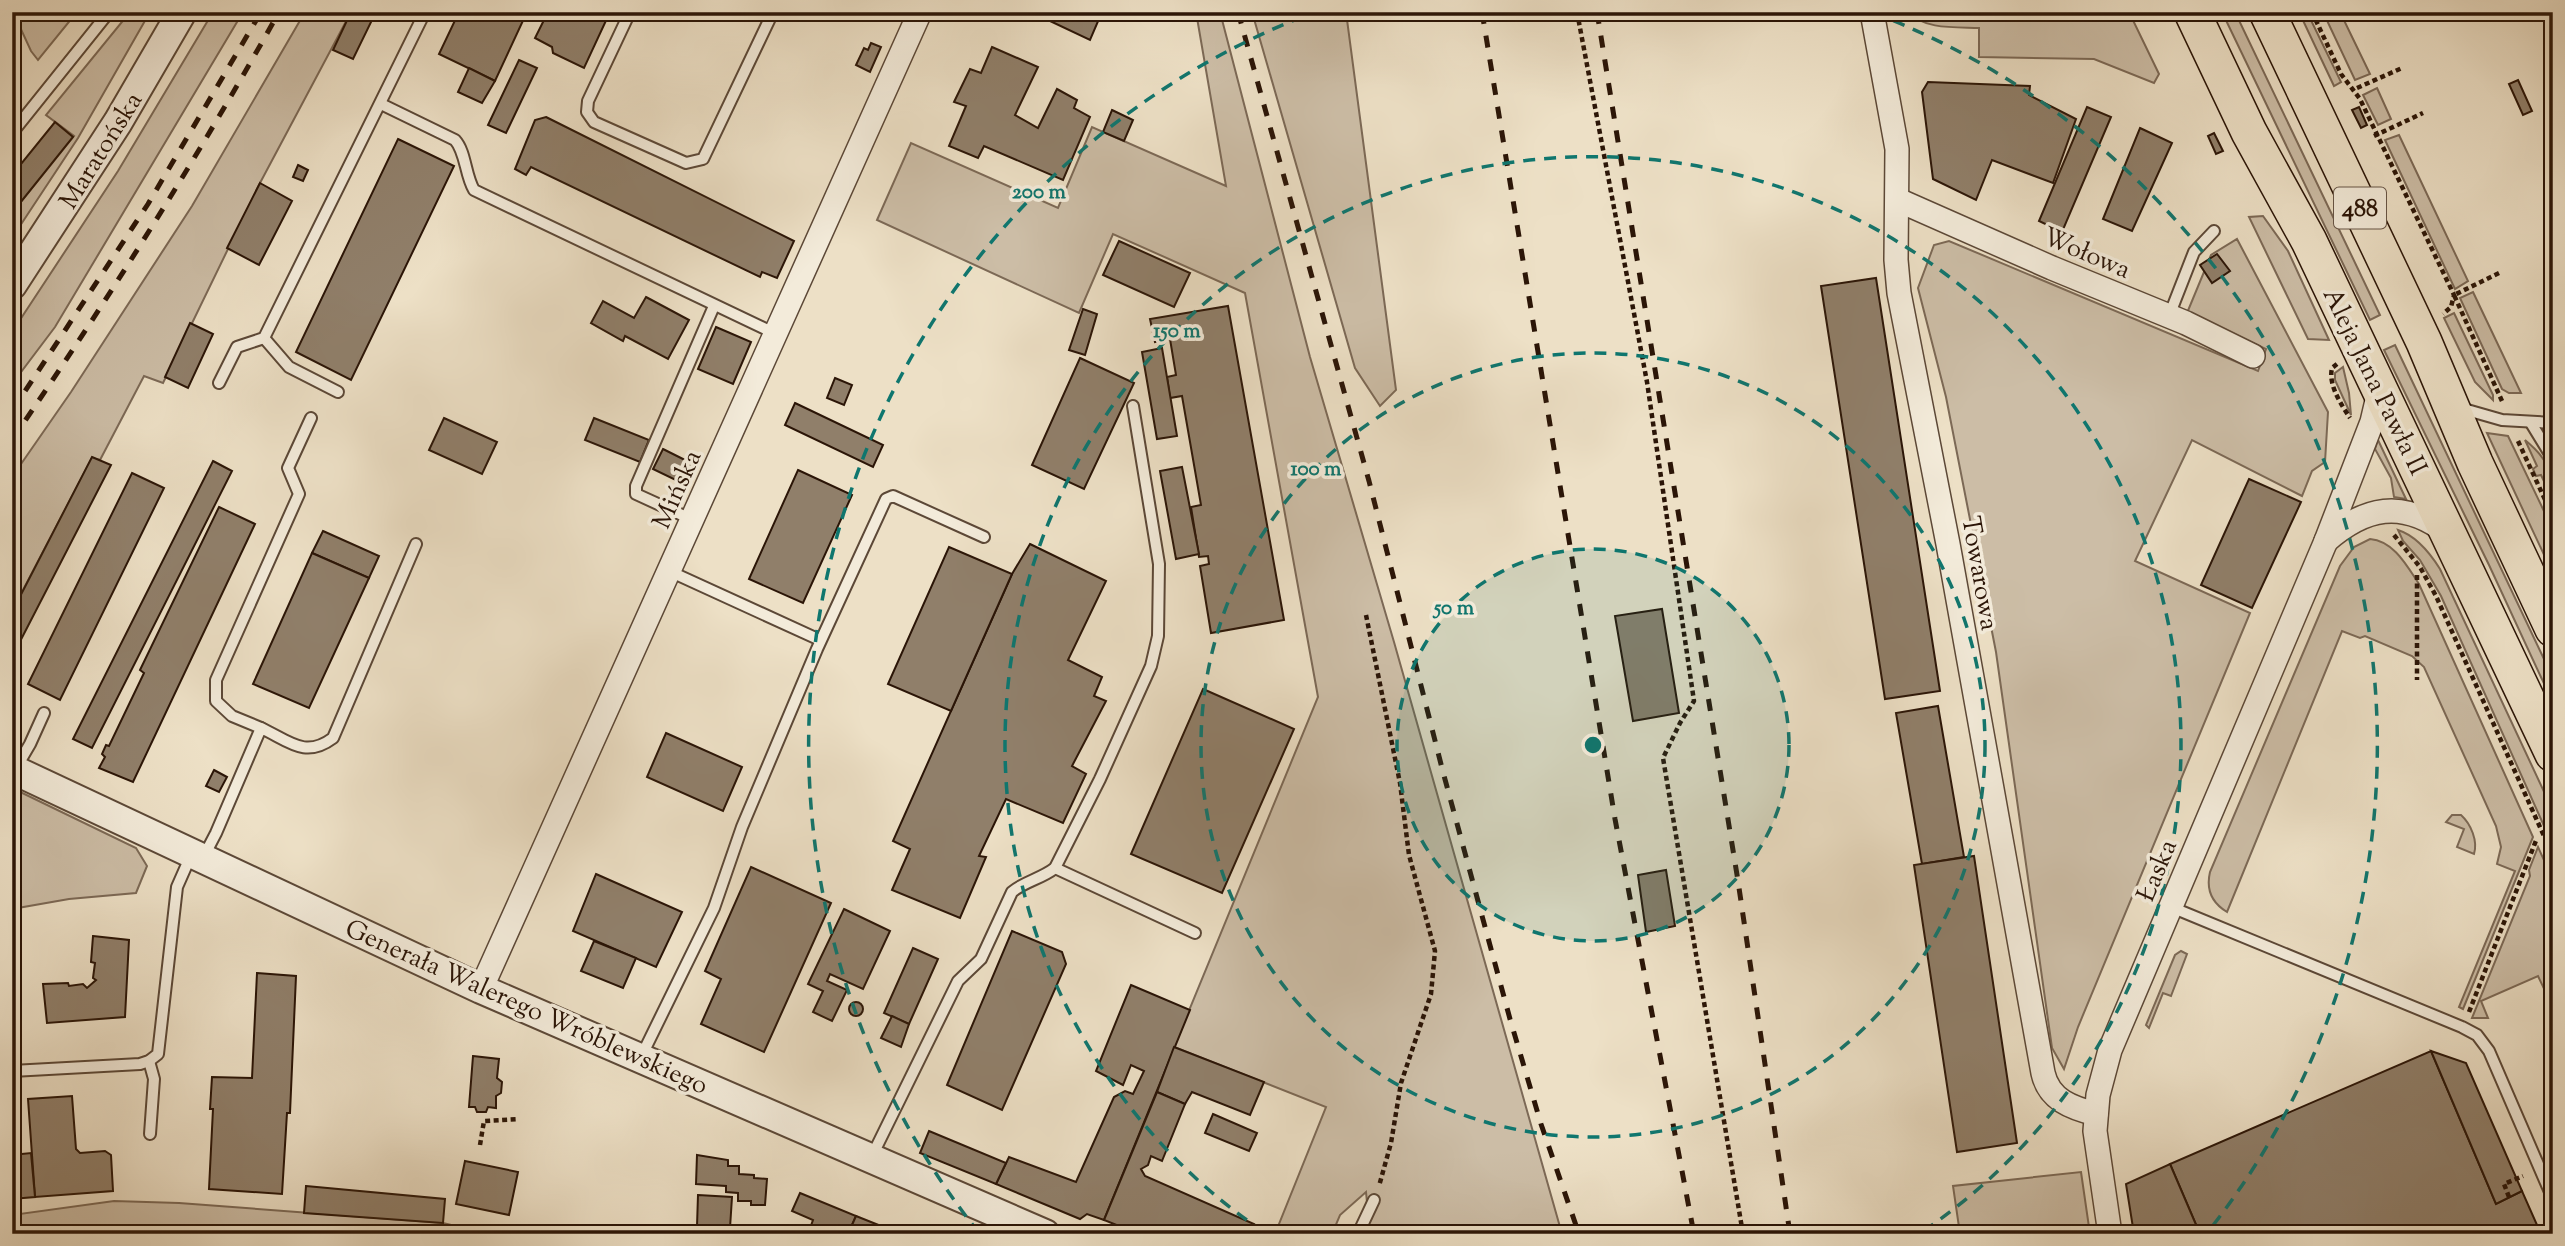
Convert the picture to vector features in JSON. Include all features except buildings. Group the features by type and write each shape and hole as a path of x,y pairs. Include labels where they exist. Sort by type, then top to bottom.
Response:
{"main road":[{"name":"Aleja Jana Pawła II","path":"2192,12 2249,132 2309,242 2553,754"},
{"name":"Aleja Jana Pawła II","path":"2267,12 2421,334 2475,463 2553,629"}],"street":[{"name":"Maratońska","path":"12,285 118,122 182,12"},
{"name":"Mińska","path":"481,989 920,12"},
{"name":"Towarowa","path":"1872,12 1895,130 1898,200 1896,260 1899,293 1948,544 2043,1073 2048,1087 2059,1100 2096,1114"},
{"name":"Wołowa","path":"1898,200 2169,316 2253,356"},
{"name":"Łaska","path":"2110,1234 2097,1152 2096,1114 2110,1050 2326,541 2372,422 2379,388"},
{"name":"Łaska","path":"2326,541 2350,521 2374,512 2391,510 2417,515 2449,534"},
{"name":"Generała Walerego Wróblewskiego","path":"13,770 481,989 1045,1234"}],"lane":[{"path":"12,133 109,12"},
{"path":"219,383 237,347 264,338 425,12"},
{"path":"630,12 588,101 587,112 594,122 686,163 703,159 773,12"},
{"path":"381,104 455,140 460,145 469,181 474,190 776,334"},
{"path":"2169,316 2194,252 2214,231"},
{"path":"693,520 635,494 636,486 714,306"},
{"path":"264,338 289,367 338,392"},
{"path":"2450,404 2502,420 2553,423"},
{"path":"871,1158 958,981 981,959 1012,892 1020,884 1042,878 1055,868 1151,666 1158,636 1159,564 1133,406"},
{"path":"311,418 288,468 299,494 216,680 216,701 232,716 306,749 321,747 333,738 416,544"},
{"path":"2531,423 2553,459"},
{"path":"641,1057 714,908 742,827 820,640 886,499 893,496 984,537"},
{"path":"669,572 820,640"},
{"path":"13,770 30,744 44,713"},
{"path":"12,1071 140,1064 149,1062 158,1054 177,887 197,855 216,833 261,728"},
{"path":"1055,868 1195,933"},
{"path":"2171,907 2477,1035 2489,1051 2553,1199"},
{"path":"149,1062 154,1079 150,1134"},
{"path":"1358,1234 1374,1200"}],"path":[{"path":"1577,12 1647,382 1694,701 1663,758 1743,1234"},
{"path":"2312,12 2341,75 2360,99 2454,295 2451,307 2440,315"},
{"path":"2357,88 2402,68"},
{"path":"2375,135 2423,113"},
{"path":"2454,295 2499,273"},
{"path":"2343,362 2332,368 2330,377 2340,403 2354,425"},
{"path":"2392,525 2396,537 2420,567 2436,596 2553,856"},
{"path":"2417,575 2417,680"},
{"path":"1366,615 1400,783 1409,855 1435,951 1430,994 1401,1083 1391,1143 1374,1200"},
{"path":"2467,1016 2537,838"},
{"path":"480,1145 484,1121 518,1119"},
{"path":"2509,1198 2504,1184 2523,1176"}],"shaded area":[{"path":"13,12 77,12 38,60"},
{"path":"130,12 150,12 78,138 12,238 12,213 74,136 46,115"},
{"path":"213,12 243,12 55,327 12,384 12,332 118,171"},
{"path":"305,12 351,12 260,183 163,383 144,376 100,460 92,458 12,611 12,477 71,392 192,206"},
{"path":"1196,12 1220,12 1310,357 1562,1234 1370,1234 1366,1192 1340,1215 1332,1234 1275,1234 1326,1107 1174,1047 1318,697 1245,293 1113,234 1079,313 877,220 911,143 1058,208 1092,127 1226,186"},
{"path":"1252,12 1346,12 1396,390 1380,406 1355,368"},
{"path":"1909,12 2129,12 2159,74 2154,83 2094,59 1979,57 1979,28 1932,25 1915,18"},
{"path":"2222,12 2235,12 2380,315 2370,320"},
{"path":"2299,12 2307,12 2341,82 2334,86"},
{"path":"2323,12 2340,12 2370,74 2355,80"},
{"path":"2377,88 2391,119 2378,125 2363,95"},
{"path":"2399,135 2468,281 2455,289 2385,140"},
{"path":"2263,216 2288,251 2329,340 2308,339 2249,217"},
{"path":"2237,239 2328,412 2325,462 2312,471 2302,496 2192,440 2135,561 2250,613 2078,1027 2064,1069 2052,1048 1996,652 1946,397 1918,288 1934,245 1949,241 2258,371 2266,349 2187,313 2211,255"},
{"path":"2473,292 2521,393 2509,393 2502,389 2460,298"},
{"path":"2454,313 2493,400 2475,382 2444,318"},
{"path":"2395,345 2553,678 2553,703 2384,350"},
{"path":"2343,367 2351,415 2335,380 2335,373"},
{"path":"2487,433 2508,436 2553,530 2553,574"},
{"path":"2378,440 2406,499 2394,497 2391,478 2375,449"},
{"path":"2525,440 2544,459 2552,481 2553,500 2541,475 2536,476 2533,469 2537,466"},
{"path":"2398,530 2417,541 2440,569 2553,811 2553,846 2441,596"},
{"path":"2370,539 2393,549 2419,584 2533,837 2463,1009 2459,1007 2515,871 2497,864 2501,847 2496,826 2424,667 2412,656 2365,636 2360,638 2342,631 2227,912 2217,904 2210,890 2210,872 2340,566 2354,547"},
{"path":"12,788 136,848 147,866 136,893 69,899 12,909"},
{"path":"2452,815 2461,815 2471,828 2475,844 2474,854 2457,847 2464,829 2446,822"},
{"path":"2538,847 2553,880 2553,993 2546,993 2538,976 2481,1001 2488,1018 2472,1018 2530,876 2529,870"},
{"path":"2181,951 2187,954 2171,996 2163,993 2149,1028 2146,1025 2175,955"},
{"path":"2081,1172 2090,1234 1960,1234 1953,1186"},
{"path":"114,1201 179,1203 443,1223 489,1234 12,1234 12,1215"}],"railway":[{"path":"12,411 148,204 261,12"},
{"path":"12,440 150,229 279,12"},
{"path":"1238,12 1369,481 1443,772 1510,1019 1541,1124 1579,1234"},
{"path":"1482,12 1615,819 1694,1234"},
{"path":"1597,12 1738,881 1790,1234"}]}
